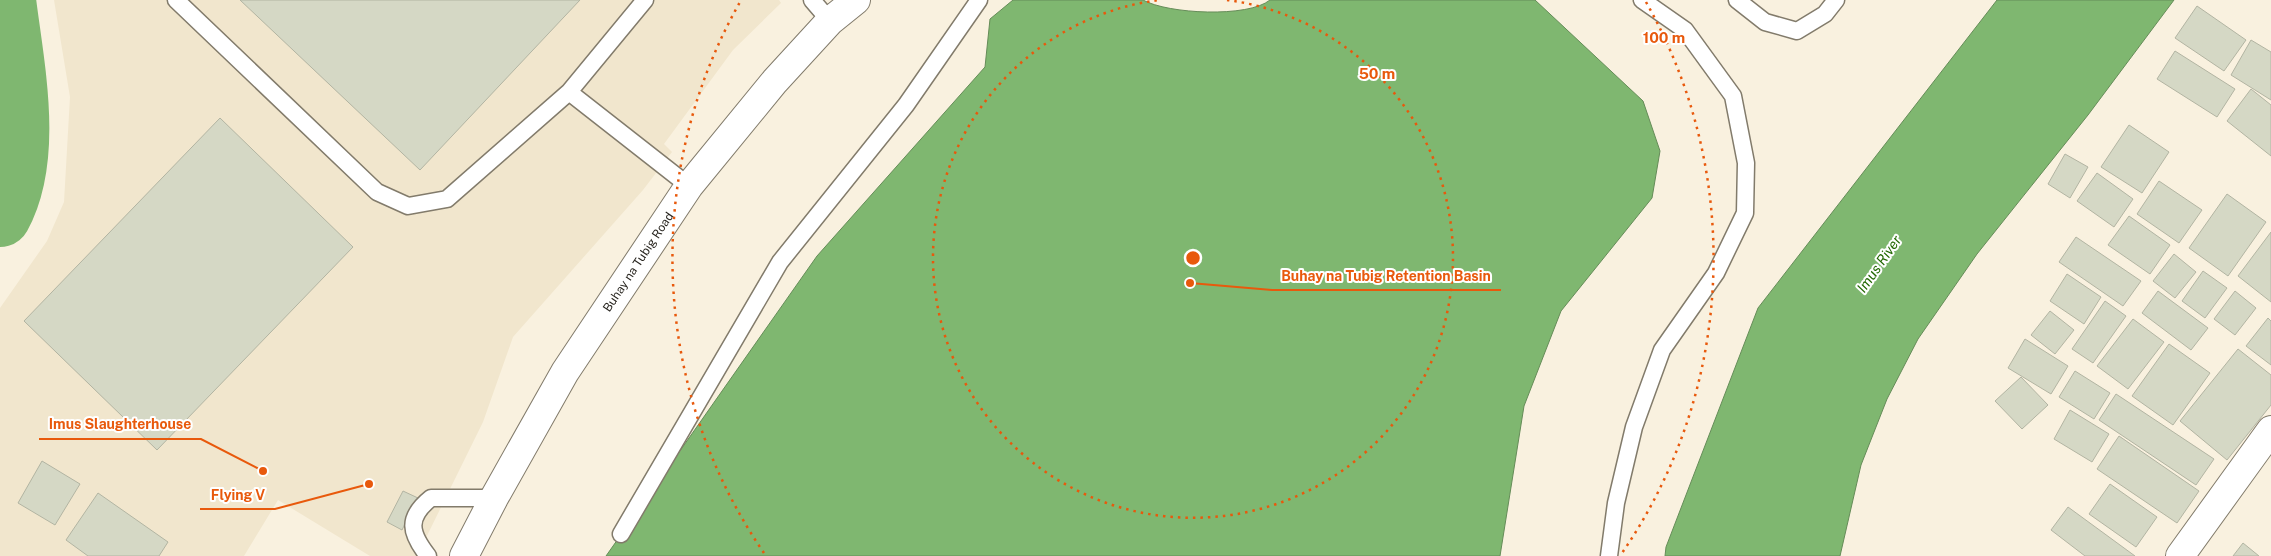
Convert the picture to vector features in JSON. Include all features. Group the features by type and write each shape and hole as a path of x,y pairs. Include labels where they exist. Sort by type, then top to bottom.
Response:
{"main road":[{"name":"Buhay na Tubig Road","path":"464,556 564,372 689,186 775,81 830,22 856,0"},
{"path":"2180,556 2271,430"}],"lane":[{"path":"176,0 377,192 408,206 447,199 568,92 645,0"},
{"path":"812,0 830,22"},
{"path":"621,534 780,262 906,105 979,0"},
{"path":"1609,556 1616,503 1634,427 1662,350 1716,273 1745,213 1746,163 1733,96 1685,30 1642,0"},
{"path":"1737,0 1766,22 1797,30 1825,14 1836,0"},
{"path":"568,92 689,186"},
{"path":"428,556 415,539 413,522 420,506 431,498 494,498"}],"shaded area":[{"path":"54,0 779,0 781,3 733,50 664,144 672,152 643,190 513,337 483,422 417,556 370,556 278,500 244,556 0,556 0,308 47,241 64,202 70,97"}],"water":[{"path":"1013,0 1143,0 1155,5 1188,11 1227,12 1259,6 1270,0 1535,0 1643,101 1660,151 1652,198 1561,311 1524,406 1500,556 606,556 817,256 985,67 990,19"},
{"name":"Imus River","path":"1997,0 2174,0 2088,115 1977,254 1918,339 1887,399 1861,465 1840,556 1665,556 1666,547 1758,308"}],"building":[{"path":"240,0 580,0 420,170"},
{"path":"2197,6 2246,40 2224,71 2175,38"},
{"path":"2251,40 2271,52 2271,100 2231,75"},
{"path":"2175,51 2235,89 2217,117 2157,79"},
{"path":"2251,89 2271,105 2271,156 2227,121"},
{"path":"220,118 353,247 157,450 24,321"},
{"path":"2129,125 2169,152 2142,193 2101,167"},
{"path":"2065,154 2088,167 2070,198 2048,184"},
{"path":"2097,173 2133,199 2114,227 2077,201"},
{"path":"2159,181 2202,210 2179,243 2137,214"},
{"path":"2227,194 2266,222 2228,276 2189,248"},
{"path":"2129,216 2170,245 2150,274 2108,245"},
{"path":"2271,232 2271,302 2238,276"},
{"path":"2076,237 2141,281 2123,306 2059,262"},
{"path":"2174,254 2196,272 2175,298 2153,281"},
{"path":"2203,271 2227,288 2205,318 2182,301"},
{"path":"2067,274 2101,297 2084,324 2050,301"},
{"path":"2158,291 2208,328 2191,350 2142,313"},
{"path":"2235,291 2256,308 2235,335 2214,319"},
{"path":"2105,301 2126,316 2093,363 2072,349"},
{"path":"2050,311 2074,330 2055,354 2031,335"},
{"path":"2268,318 2271,321 2271,365 2246,346"},
{"path":"2133,319 2164,342 2128,389 2097,366"},
{"path":"2025,339 2068,366 2051,394 2008,368"},
{"path":"2169,344 2210,373 2173,425 2132,396"},
{"path":"2238,349 2271,375 2271,405 2227,460 2180,421"},
{"path":"2075,371 2110,393 2094,419 2059,397"},
{"path":"2021,377 2048,405 2022,429 1995,401"},
{"path":"2116,394 2214,459 2196,485 2099,420"},
{"path":"2070,410 2109,434 2092,462 2054,439"},
{"path":"2119,436 2199,491 2177,523 2097,469"},
{"path":"42,461 80,484 55,525 18,503"},
{"path":"2110,484 2157,517 2136,547 2089,514"},
{"path":"403,491 418,498 402,530 387,522"},
{"path":"98,493 168,542 159,556 88,556 66,540"},
{"path":"2068,507 2135,556 2085,556 2051,530"},
{"path":"2243,543 2259,556 2233,556"}],"waterway":[{"path":"0,216 10,192 16,166 18,139 16,82 5,0"}],"place":[{"name":"Buhay na Tubig Retention Basin","path":"1190,283"},
{"name":"Imus Slaughterhouse","path":"263,471"},
{"name":"Flying V","path":"369,484"}]}
